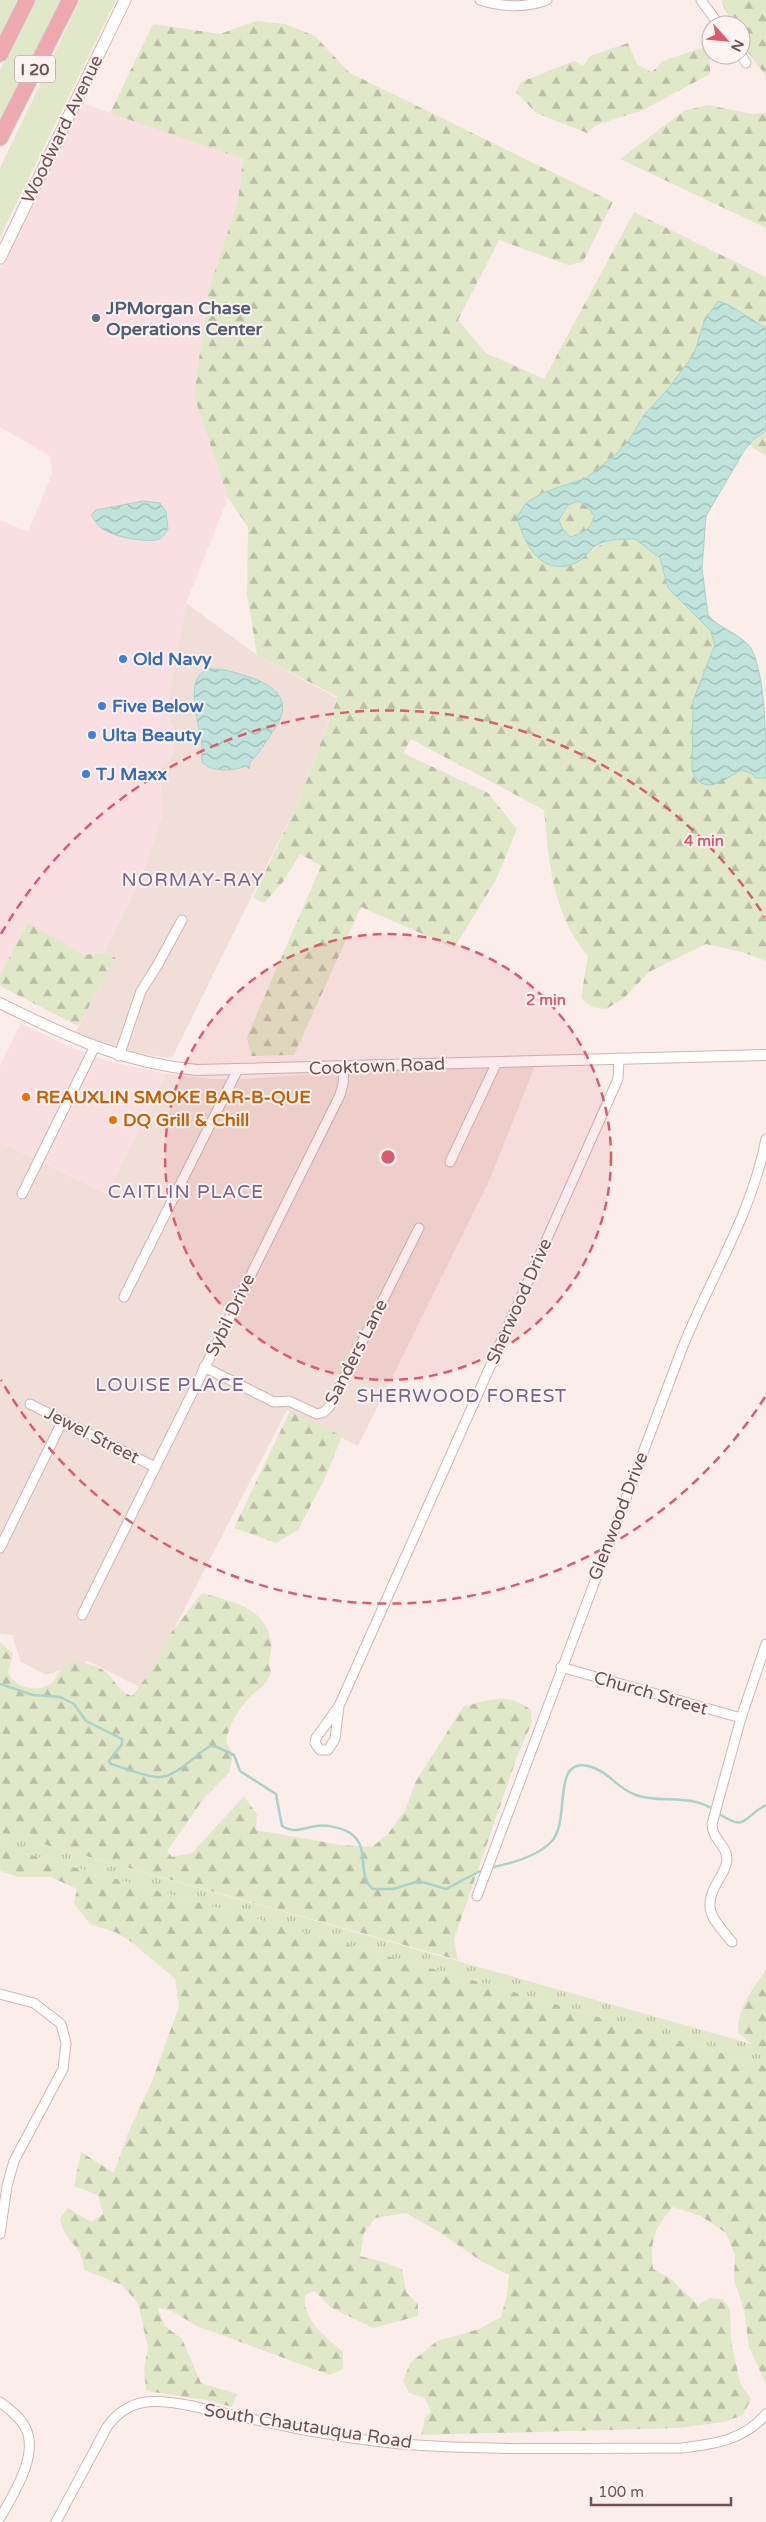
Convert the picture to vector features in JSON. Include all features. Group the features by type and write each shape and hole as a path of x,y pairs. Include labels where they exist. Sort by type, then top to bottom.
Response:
{"highway":[{"name":"I 20","path":"0,54 27,0"},
{"name":"I 20","path":"0,138 70,0"}],"main road":[{"name":"Woodward Avenue","path":"0,258 124,0"}],"street":[{"path":"480,0 492,4 529,6 547,0"},
{"path":"701,0 712,15"},
{"path":"119,1056 141,991 182,920"},
{"name":"Cooktown Road","path":"0,1003 94,1048 119,1056 172,1068 237,1071 766,1055"},
{"path":"22,1194 94,1048"},
{"name":"Sherwood Drive","path":"339,1706 618,1079 619,1058"},
{"path":"450,1162 497,1062"},
{"name":"Sybil Drive","path":"82,1614 340,1095 344,1068"},
{"path":"124,1297 237,1071"},
{"name":"Glenwood Drive","path":"477,1896 561,1667 692,1324 739,1228 752,1194 766,1139"},
{"name":"Sanders Lane","path":"204,1367 274,1402 290,1401 317,1414 324,1412 330,1406 419,1228"},
{"name":"Jewel Street","path":"30,1404 155,1467"},
{"path":"0,1548 63,1420"},
{"path":"732,1942 716,1922 709,1908 710,1897 724,1870 727,1858 726,1853 712,1833 712,1824 741,1718 763,1665 766,1644"},
{"name":"Church Street","path":"561,1667 741,1718"},
{"path":"0,1994 34,2003 61,2024 66,2043 63,2069 14,2161 6,2186 0,2234"},
{"path":"0,2402 12,2411 26,2427 29,2443 27,2464 19,2484 0,2518"},
{"name":"South Chautauqua Road","path":"56,2522 106,2427 115,2416 126,2408 141,2403 173,2403 283,2426 391,2442 512,2447 682,2448 706,2446 725,2442 742,2435 758,2423 766,2414"}],"shaded area":[{"path":"80,102 243,159 238,201 208,292 194,396 228,498 186,603 170,690 170,722 176,734 175,749 167,762 161,767 162,815 142,876 104,952 84,955 28,922 0,975 0,520 28,532 52,474 50,456 0,427 0,268"},
{"path":"186,603 257,655 337,698 300,798 172,1058 147,1055 97,1041 75,1032 116,958 104,952 142,876 162,815 160,773 161,767 172,755 176,734 170,722 170,690"},
{"path":"21,1023 68,1046 108,1061 166,1074 107,1194 0,1142 0,1065"},
{"path":"535,1066 489,1181 358,1446 287,1410 143,1689 88,1661 46,1675 21,1662 12,1635 0,1634 0,1142 107,1194 166,1074 211,1079 246,1079 357,1071"}],"green space":[{"path":"0,0 17,0 0,35"},
{"path":"35,0 63,0 0,124 0,70"},
{"path":"80,0 116,0 0,237 0,168"},
{"path":"721,0 766,0 766,76 751,56 751,15 728,15"},
{"path":"256,21 285,24 315,36 350,73 613,202 583,262 568,265 499,240 458,320 486,353 544,379 634,212 766,277 766,328 752,320 704,322 694,354 668,389 644,415 629,440 616,454 586,478 542,493 526,503 574,564 602,544 615,540 635,538 660,558 668,588 710,630 715,644 701,679 692,771 731,776 741,770 766,778 766,961 742,952 706,944 649,972 624,998 606,1009 591,1007 581,998 588,956 576,940 567,923 554,887 544,810 411,739 403,753 488,793 517,829 496,880 454,948 361,907 294,1055 251,1056 247,1037 321,866 300,854 283,882 264,903 253,898 300,798 338,697 257,655 247,594 248,527 228,498 194,396 208,292 238,201 243,159 110,113 153,24 220,34"},
{"path":"628,43 637,64 652,72 663,61 701,48 701,65 710,65 710,74 643,110 596,125 587,133 536,113 516,92 521,82 574,61 583,66 590,56"},
{"path":"707,105 753,114 766,113 766,228 620,159 684,111"},
{"path":"766,431 766,454 765,455 750,444"},
{"path":"578,501 588,507 594,516 589,528 570,537 562,528 559,520 568,505"},
{"path":"28,922 84,955 104,952 116,958 78,1026 0,986 0,975"},
{"path":"290,1411 342,1436 324,1480 298,1530 276,1543 234,1528"},
{"path":"202,1593 246,1607 262,1621 268,1630 271,1642 269,1664 271,1672 264,1684 237,1713 231,1724 226,1742 233,1754 229,1773 204,1798 167,1851 172,1857 192,1853 244,1796 257,1815 256,1830 341,1845 372,1847 388,1834 405,1810 416,1781 463,1707 490,1700 506,1699 522,1704 531,1710 532,1722 517,1757 454,1939 458,1960 0,1832 0,1642 13,1654 8,1673 11,1678 21,1685 37,1688 49,1685 63,1668 75,1660 101,1669 121,1689 132,1696 152,1670 168,1637"},
{"path":"0,1832 766,2048 766,2066 497,1987 0,1846"},
{"path":"0,1846 497,1987 766,2066 766,2384 749,2347 744,2310 734,2279 735,2255 726,2233 701,2216 673,2207 661,2222 655,2235 652,2250 653,2269 671,2279 698,2305 710,2298 723,2299 730,2309 731,2340 740,2383 751,2399 743,2415 724,2422 679,2428 421,2435 425,2418 431,2412 425,2398 409,2393 403,2381 410,2363 437,2341 479,2329 501,2317 507,2295 509,2275 481,2261 439,2232 406,2213 375,2218 364,2233 360,2256 402,2269 406,2292 418,2304 418,2316 373,2328 330,2307 315,2291 305,2295 305,2304 311,2320 343,2352 343,2369 330,2375 197,2326 172,2311 158,2308 165,2326 182,2339 201,2383 237,2394 232,2407 206,2400 146,2391 144,2368 148,2348 138,2303 122,2285 84,2270 80,2254 65,2233 60,2218 68,2208 91,2222 103,2214 98,2195 74,2186 81,2152 114,2173 128,2133 153,2079 179,2006 175,1979 133,1943 115,1932 90,1924 74,1904 77,1889 51,1877 18,1877 0,1871"},
{"path":"766,1970 766,2048 752,2044 738,2033 738,2024 743,2007"}],"water":[{"path":"718,301 727,304 766,328 766,431 753,440 744,451 706,516 702,568 708,615 717,624 746,643 751,648 756,660 760,675 764,710 766,778 756,778 751,773 741,770 715,784 708,785 702,784 692,771 693,701 715,644 710,630 668,588 660,558 635,539 622,539 597,545 573,564 551,565 535,555 524,537 517,517 526,503 542,493 586,478 616,454 629,440 644,415 668,389 694,354 704,322","holes":["578,501 588,507 594,516 591,525 583,532 570,537 562,528 559,520 568,505"]},
{"path":"143,501 160,503 166,512 168,529 158,539 135,539 113,534 101,528 91,515 96,510"},
{"path":"208,669 218,669 258,680 275,691 280,697 282,713 278,723 250,762 249,769 246,766 223,770 212,768 202,762 202,741 194,700 194,690 196,681"}],"waterway":[{"path":"0,1684 33,1695 60,1697 74,1704 86,1721 122,1739 122,1744 109,1761 111,1764 138,1773 163,1777 184,1766 210,1746 217,1747 234,1755 240,1771 276,1794 282,1826 291,1830 329,1826 350,1833 360,1845 365,1877 373,1889 393,1889 419,1881 446,1889 484,1869"},
{"path":"489,1868 531,1856 552,1841 560,1819 565,1780 569,1771 577,1766 595,1768 636,1795 655,1799 685,1800 714,1810"},
{"path":"718,1813 734,1822 740,1822 766,1805"}],"place":[{"name":"JPMorgan Chase Operations Center","path":"96,318"},
{"name":"Old Navy","path":"123,659"},
{"name":"Five Below","path":"102,706"},
{"name":"Ulta Beauty","path":"92,735"},
{"name":"TJ Maxx","path":"86,774"},
{"name":"REAUXLIN SMOKE BAR-B-QUE","path":"26,1097"},
{"name":"DQ Grill & Chill","path":"113,1120"}],"district":[{"name":"NORMAY-RAY","path":"193,879"},
{"name":"CAITLIN PLACE","path":"186,1191"},
{"name":"LOUISE PLACE","path":"170,1384"},
{"name":"SHERWOOD FOREST","path":"462,1395"}]}
